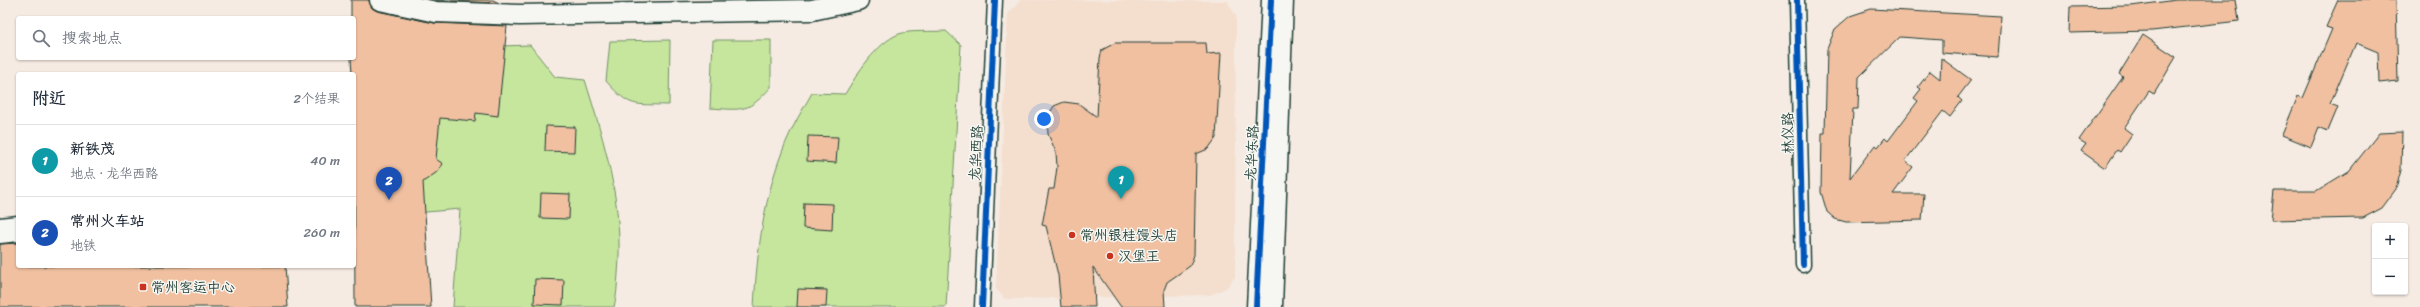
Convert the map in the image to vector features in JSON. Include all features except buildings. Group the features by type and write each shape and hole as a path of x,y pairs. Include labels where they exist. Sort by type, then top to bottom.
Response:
{"main road":[{"path":"380,0 436,12 520,15 812,10 858,0"}],"street":[{"name":"龙华西路","path":"982,307 995,0"},
{"name":"龙华东路","path":"1256,307 1271,0"},
{"name":"龙华东路","path":"1273,307 1284,0"},
{"name":"林仪路","path":"1797,0 1803,265"},
{"path":"0,225 16,223"},
{"path":"0,236 16,234"}],"shaded area":[{"path":"1021,0 1227,1 1236,16 1235,277 1226,288 1210,295 1005,299 996,289 1008,14"}],"green space":[{"path":"946,31 961,45 946,307 754,307 757,265 763,223 772,182 778,162 789,136 812,93 845,94 861,69 875,52 891,38 899,34"},
{"path":"670,40 669,105 647,105 627,101 606,81 610,41"},
{"path":"713,40 771,40 771,87 750,106 738,109 710,108"},
{"path":"530,45 555,77 585,80 606,152 615,200 619,249 617,290 614,307 453,307 460,209 404,214 389,50"}],"cycle path":[{"path":"982,307 995,0"},
{"path":"1256,307 1271,0"},
{"path":"1797,0 1803,265"}],"place":[{"name":"新铁茂","path":"1121,199"},
{"name":"常州火车站","path":"389,200"},
{"name":"常州银桂馒头店","path":"1072,235"},
{"name":"汉堡王","path":"1110,256"},
{"name":"常州客运中心","path":"143,287"}]}
